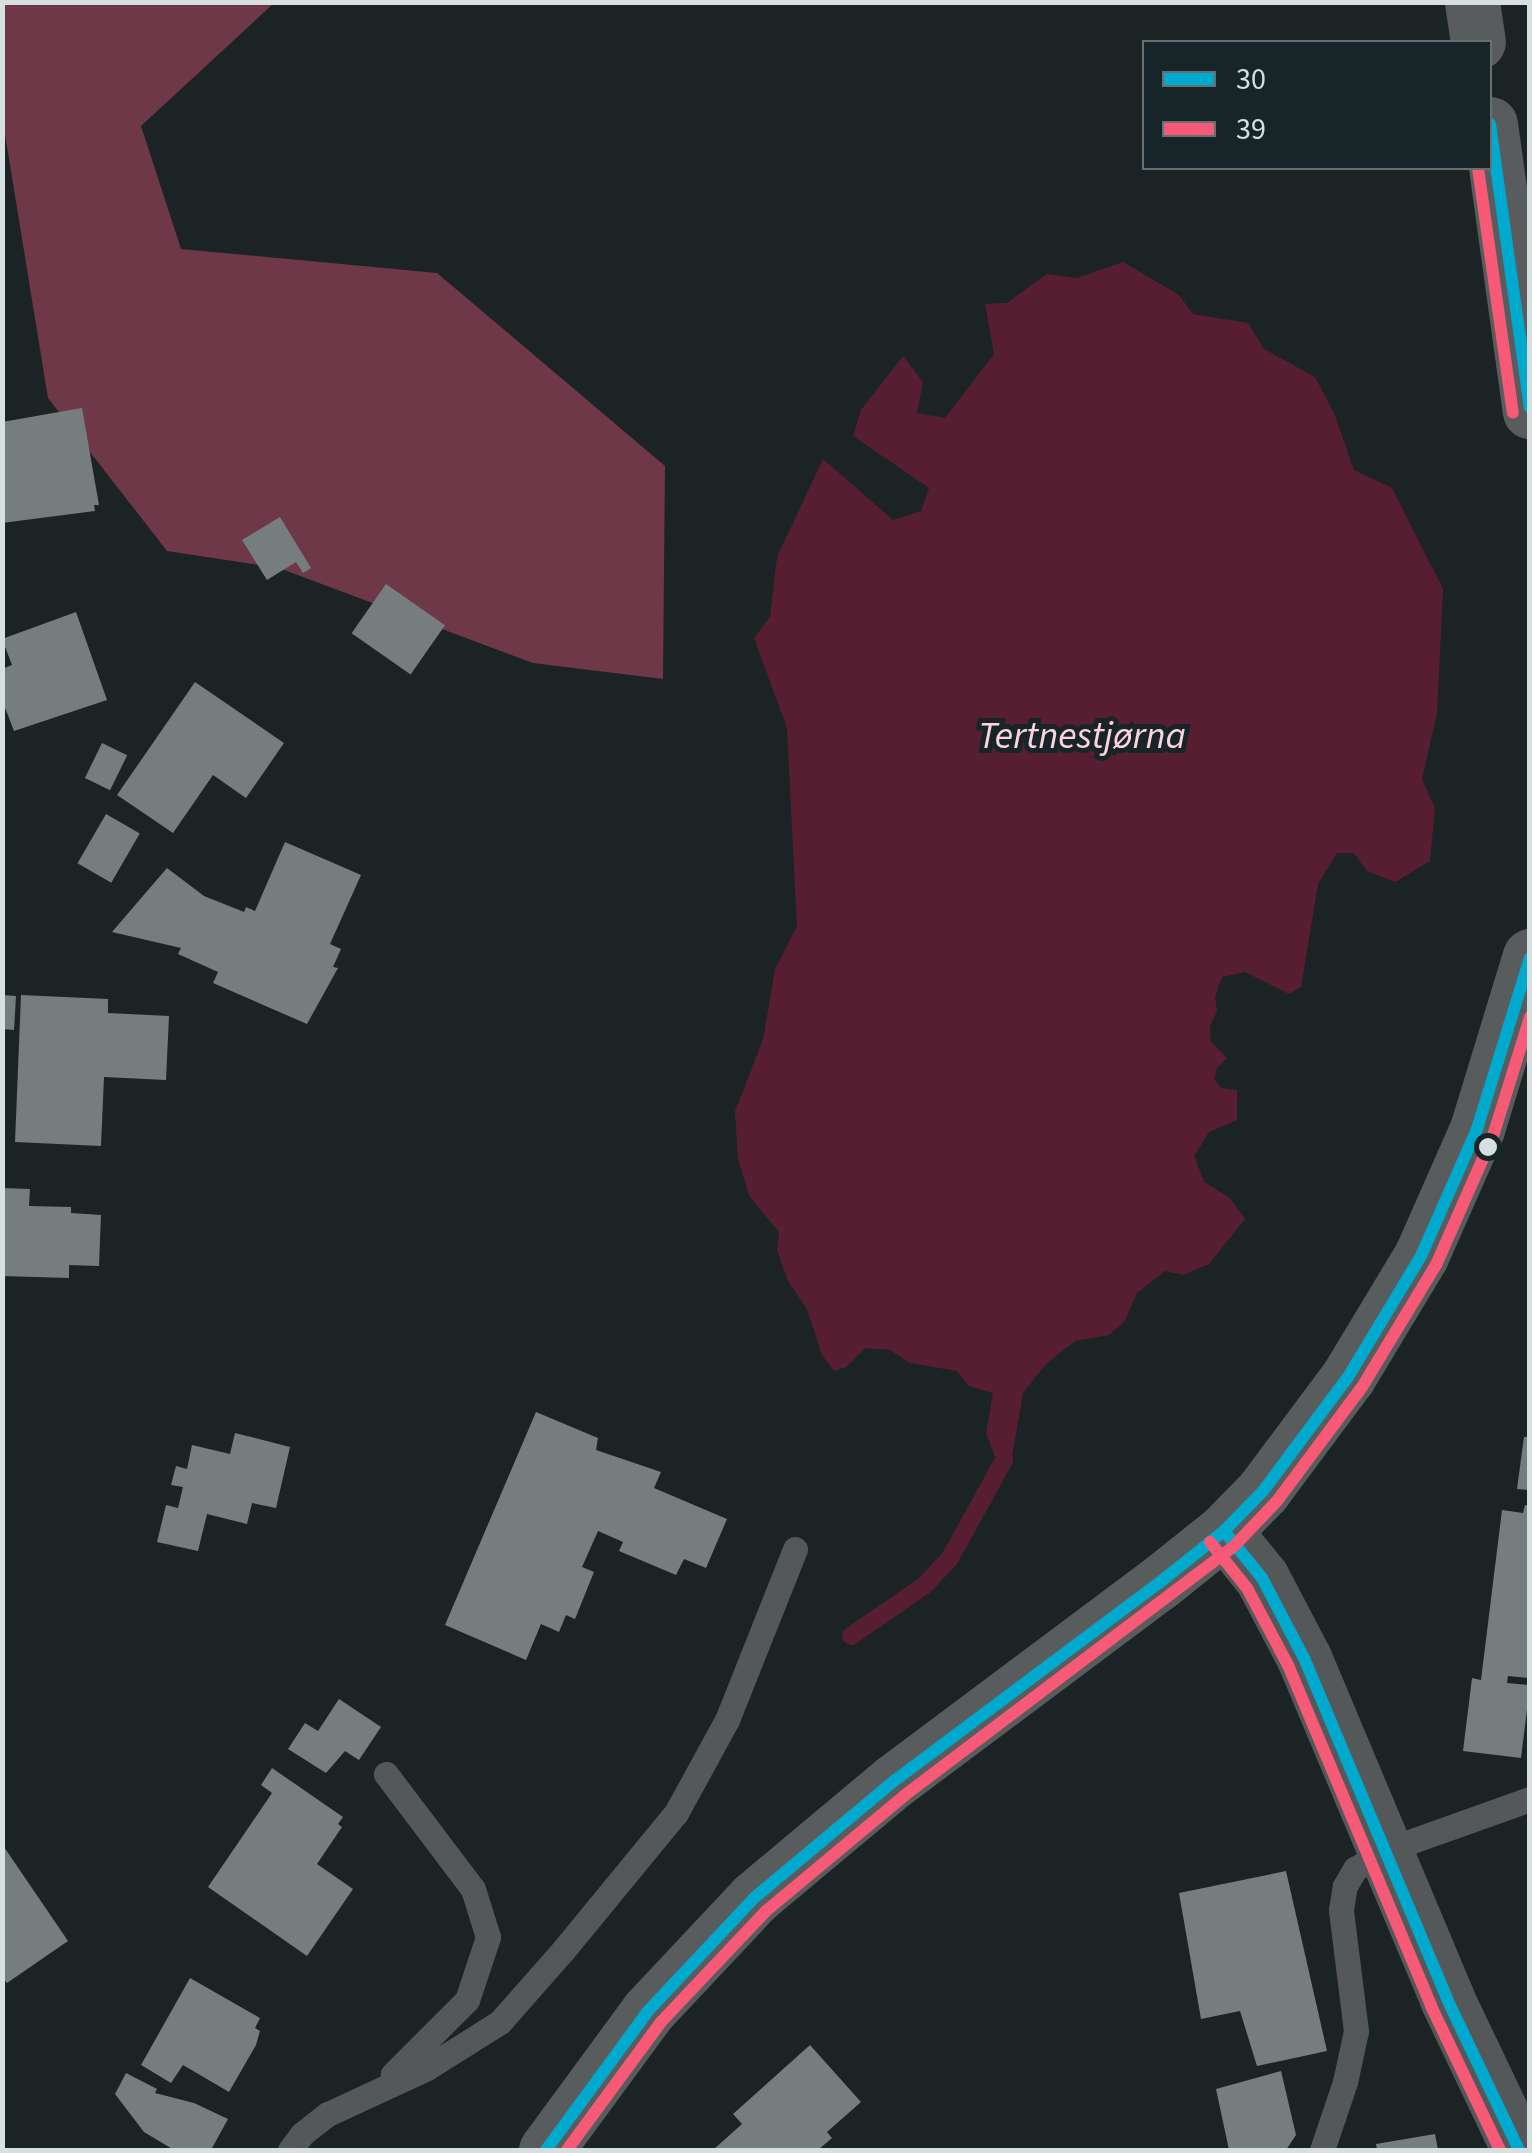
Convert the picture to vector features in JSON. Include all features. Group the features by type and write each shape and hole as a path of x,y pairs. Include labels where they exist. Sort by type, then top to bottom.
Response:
{"main road":[{"path":"1472,2 1478,40"},
{"path":"1492,138 1530,410"},
{"path":"546,2150 648,2010 754,1898 894,1781 1224,1531 1263,1491 1348,1378 1420,1256 1477,1129 1528,969"}],"street":[{"path":"1224,1531 1262,1578 1304,1658 1384,1850 1519,2150"}],"lane":[{"path":"290,2150 302,2134 328,2114 462,2049 500,2022 676,1813 728,1720 795,1548"},
{"path":"366,2096 418,2052 466,2000 488,1937 473,1889 386,1774"},
{"path":"1322,2150 1346,2082 1356,2031 1341,1910 1345,1886 1355,1870 1384,1850 1530,1799"}],"shaded area":[{"path":"2,3 274,3 141,126 181,249 437,273 665,466 663,679 533,663 279,568 167,551 48,398 3,122"}],"water":[{"name":"Tertnestjørna","path":"1123,262 1179,295 1193,314 1248,323 1264,349 1315,377 1334,413 1354,470 1392,488 1443,589 1437,713 1422,779 1435,808 1430,861 1395,882 1367,871 1354,853 1337,853 1318,884 1301,987 1289,994 1245,972 1222,977 1215,997 1217,1011 1210,1026 1211,1042 1227,1058 1217,1068 1214,1079 1221,1088 1237,1090 1237,1120 1209,1132 1194,1156 1204,1182 1230,1198 1245,1219 1209,1264 1183,1275 1165,1271 1137,1293 1124,1322 1109,1335 1075,1341 1045,1365 1023,1393 1012,1457 1004,1460 995,1456 986,1433 993,1393 969,1386 957,1371 910,1363 890,1350 865,1348 846,1367 834,1371 822,1355 807,1309 788,1281 777,1250 779,1232 750,1197 738,1160 735,1111 763,1040 775,969 797,926 787,728 754,638 770,617 777,557 823,459 893,520 921,511 929,488 853,436 861,410 903,356 923,382 917,413 945,418 994,354 985,304 1007,303 1047,274 1077,278"}],"building":[{"path":"82,408 99,505 94,505 95,511 2,523 2,422"},
{"path":"280,517 311,568 303,573 296,562 267,580 242,540"},
{"path":"386,584 445,625 411,674 352,633"},
{"path":"76,612 107,700 14,731 2,700 2,669 12,665 2,639"},
{"path":"195,682 284,743 246,798 213,775 173,833 117,795"},
{"path":"102,743 127,755 110,790 85,778"},
{"path":"106,814 140,834 111,883 78,863"},
{"path":"285,842 361,875 330,944 341,949 333,967 338,968 307,1024 213,983 218,972 178,954 181,948 112,932 167,868 204,896 244,912 246,907 255,911"},
{"path":"2,995 16,996 14,1030 2,1029"},
{"path":"21,995 108,999 108,1013 169,1016 166,1080 104,1077 101,1146 15,1142"},
{"path":"2,1188 30,1189 29,1206 71,1207 71,1213 101,1215 99,1266 69,1265 69,1278 2,1276"},
{"path":"536,1412 598,1438 596,1450 661,1472 654,1488 727,1519 706,1568 684,1559 676,1575 619,1551 623,1542 598,1531 582,1567 594,1572 575,1619 566,1615 559,1632 541,1624 526,1660 445,1625"},
{"path":"235,1433 290,1447 276,1508 252,1503 247,1524 207,1514 198,1551 157,1542 166,1505 178,1508 183,1487 171,1485 176,1466 187,1469 192,1445 230,1454"},
{"path":"1524,1437 1530,1437 1530,1490 1517,1489"},
{"path":"1525,1505 1530,1506 1530,1678 1508,1676 1507,1683 1530,1685 1521,1758 1463,1751 1472,1678 1481,1680 1502,1510 1523,1513"},
{"path":"339,1699 381,1727 359,1760 345,1751 326,1773 288,1749 305,1723 318,1731"},
{"path":"272,1768 343,1817 338,1824 342,1827 317,1864 353,1889 307,1956 208,1887 272,1793 261,1785"},
{"path":"2,1844 68,1941 7,1983 2,1977"},
{"path":"1286,1871 1327,2051 1257,2066 1240,2011 1201,2019 1179,1893"},
{"path":"190,1978 260,2018 255,2028 260,2031 256,2045 229,2092 183,2065 171,2083 141,2065"},
{"path":"810,2045 861,2102 827,2132 832,2138 818,2150 713,2150 742,2124 733,2114"},
{"path":"1281,2071 1296,2135 1286,2150 1229,2150 1216,2089"},
{"path":"126,2073 157,2089 155,2093 194,2103 228,2119 211,2150 174,2150 144,2132 115,2094"},
{"path":"1435,2134 1438,2150 1377,2150 1376,2144"}],"waterway":[{"path":"851,1636 925,1585 950,1558 1004,1460"}],"transit line":[{"name":"30","path":"1492,138 1530,407"},
{"name":"39","path":"1478,170 1513,413"},
{"name":"30","path":"546,2150 648,2011 754,1898 894,1781 1159,1583 1224,1531 1263,1491 1348,1377 1421,1256 1477,1129 1530,958"},
{"name":"39","path":"567,2150 661,2022 766,1911 905,1795 1235,1545 1277,1501 1362,1387 1436,1265 1493,1136 1530,1017"},
{"name":"30","path":"1224,1531 1262,1578 1304,1658 1447,1999 1519,2150"},
{"name":"39","path":"1210,1542 1247,1588 1288,1665 1431,2006 1500,2150"}]}
